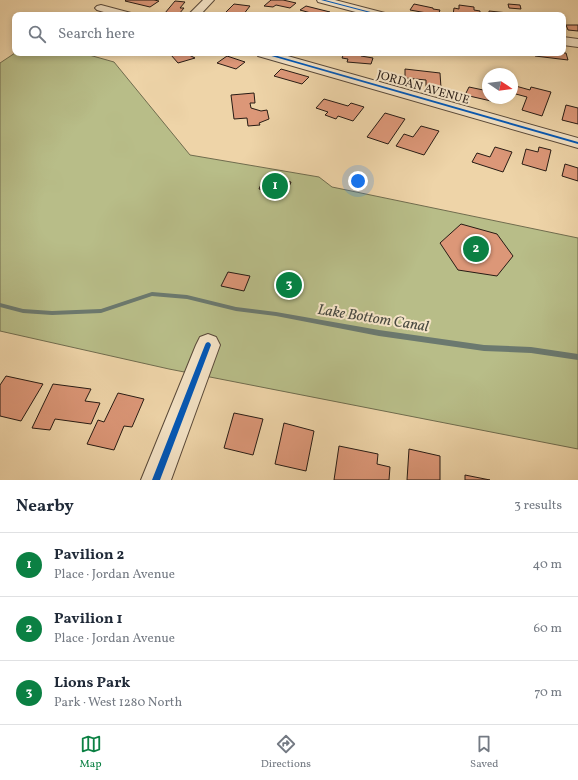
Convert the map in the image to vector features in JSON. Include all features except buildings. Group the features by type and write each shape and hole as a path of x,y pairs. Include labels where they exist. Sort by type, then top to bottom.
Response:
{"street":[{"path":"197,12 209,0"},
{"path":"322,0 382,12"},
{"path":"101,8 116,12"},
{"path":"566,41 578,43"},
{"name":"JORDAN AVENUE","path":"274,56 578,143"},
{"path":"156,480 208,345"}],"green space":[{"path":"12,55 93,56 114,62 190,155 319,177 332,187 578,238 578,449 169,369 0,331 0,63"}],"waterway":[{"name":"Lake Bottom Canal","path":"0,305 23,311 52,313 101,311 152,294 187,297 236,309 276,314 379,333 484,348 531,350 578,357"}],"cycle path":[{"path":"322,0 369,12"},
{"path":"274,56 578,143"},
{"path":"156,480 208,345"}],"place":[{"name":"Pavilion 2","path":"275,186"},
{"name":"Pavilion 1","path":"476,249"},
{"name":"Lions Park","path":"289,285"}]}
